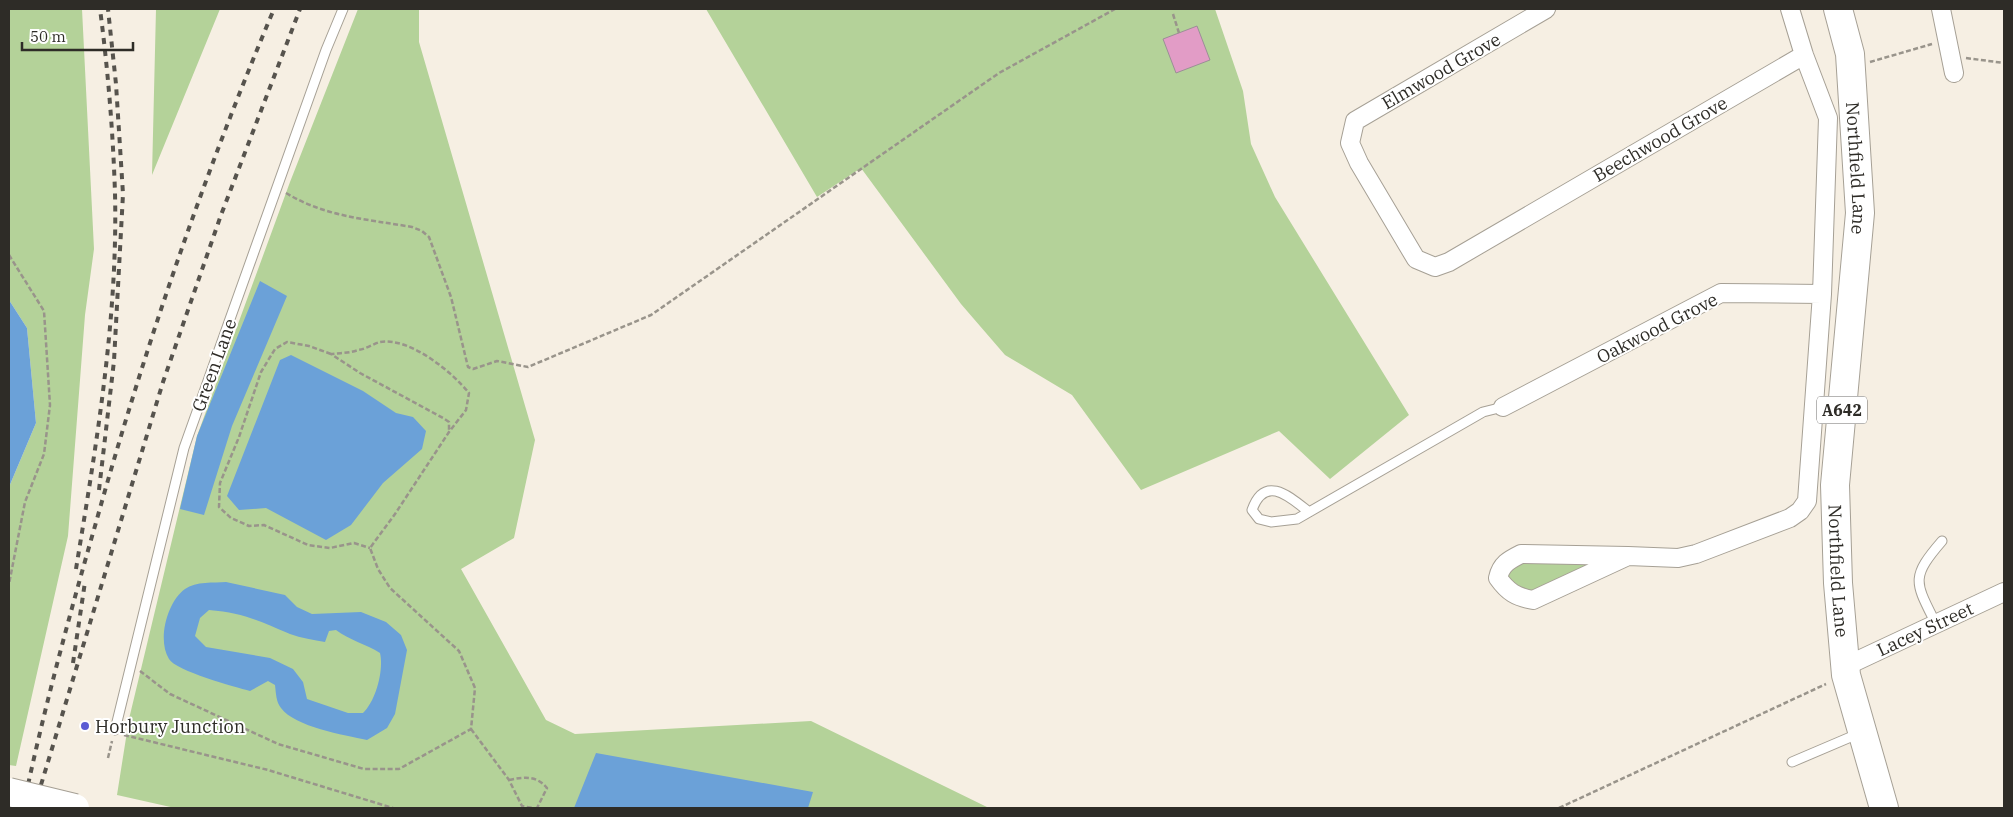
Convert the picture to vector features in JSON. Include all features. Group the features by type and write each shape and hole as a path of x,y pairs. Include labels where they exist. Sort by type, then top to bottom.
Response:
{"highway":[{"name":"Northfield Lane","path":"1838,9 1850,54 1860,213 1848,330 1836,485 1838,583 1846,670 1884,808"},
{"path":"9,792 76,808"}],"street":[{"name":"Elmwood Grove","path":"1350,143 1355,121 1546,9"},
{"name":"Northfield Lane","path":"1628,556 1678,558 1696,554 1800,511 1807,501 1822,294 1828,118 1804,55 1790,9"},
{"path":"1941,9 1954,74"},
{"name":"Beechwood Grove","path":"1350,143 1359,163 1416,259 1436,266 1449,262 1804,55"},
{"name":"Oakwood Grove","path":"1504,407 1721,293 1822,294"},
{"path":"1819,330 1848,330"},
{"path":"1521,554 1628,556 1533,600 1518,598 1506,589 1498,578 1500,568 1510,559 1521,554"},
{"name":"Lacey Street","path":"1846,670 2004,592"}],"lane":[{"name":"Green Lane","path":"115,730 184,448 326,50 343,9"},
{"path":"1309,512 1280,490 1270,490 1265,493 1254,504 1252,510 1259,519 1271,522 1297,519 1483,412 1504,407"},
{"path":"1936,624 1919,590 1918,580 1920,567 1942,540"},
{"path":"1792,762 1862,732"}],"path":[{"path":"277,188 306,205 323,212 412,227 422,231 429,237 451,297 468,367 473,369 498,361 528,367 651,315 999,73 1115,9"},
{"path":"1173,14 1180,33"},
{"path":"1866,63 1950,48 2004,63"},
{"path":"9,255 44,311 50,405 44,454 24,502 9,584"},
{"path":"370,548 354,543 330,548 308,545 264,525 249,526 231,518 220,508 220,483 262,372 275,349 287,342 309,346 331,354 376,382 443,418 449,422 449,432"},
{"path":"331,354 358,350 381,342 400,343 431,359 458,380 469,393 466,410 370,548"},
{"path":"370,548 378,569 390,588 459,651 475,688 471,729 509,780 522,806 533,808"},
{"path":"130,664 170,694 278,744 364,769 398,769 471,729"},
{"path":"1559,808 1846,670"},
{"path":"108,758 115,730 128,737 268,770 393,808"},
{"path":"509,780 525,776 542,782 547,788 537,808"}],"green space":[{"path":"9,9 82,9 94,249 85,315 68,536 16,766 9,765 9,487 36,423 27,328 9,300"},
{"path":"156,9 220,9 152,175"},
{"path":"358,9 419,9 419,42 535,440 514,538 461,569 546,720 575,734 811,721 989,808 175,808 117,795 129,719 197,436 290,182"},
{"path":"706,9 1215,9 1243,91 1251,144 1275,197 1409,415 1330,479 1279,431 1141,490 1072,395 1005,355 961,304 861,168 817,197"},
{"path":"1628,556 1518,597 1500,568 1510,559"}],"water":[{"path":"260,281 287,296 232,426 204,515 180,509 197,436"},
{"path":"9,300 27,328 36,423 9,487"},
{"path":"291,355 363,391 396,413 413,417 426,431 422,449 383,483 351,525 326,540 266,508 239,510 227,496 280,360"},
{"path":"226,582 285,595 297,607 312,614 361,612 386,622 401,635 407,650 395,714 387,728 367,740 333,733 308,725 288,715 278,703 275,685 268,681 250,691 207,678 174,664 169,659 164,642 166,622 173,603 189,586","holes":["209,610 251,618 294,635 325,642 329,631 336,630 346,637 380,653 380,676 368,708 363,713 348,713 307,699 303,682 293,669 270,658 206,647 195,636 200,618"]},
{"path":"596,753 813,792 808,808 574,808"}],"building":[{"path":"1197,26 1210,60 1176,73 1163,39"}],"railway":[{"path":"76,569 98,429 113,288 115,240 114,170 108,78 100,9"},
{"path":"99,490 114,361 123,194 116,84 108,9"},
{"path":"23,808 39,737 85,561 154,329 199,200 274,9"},
{"path":"34,808 163,382 221,215 300,9"},
{"path":"73,663 85,582"}],"place":[{"name":"Horbury Junction","path":"85,726"}]}
